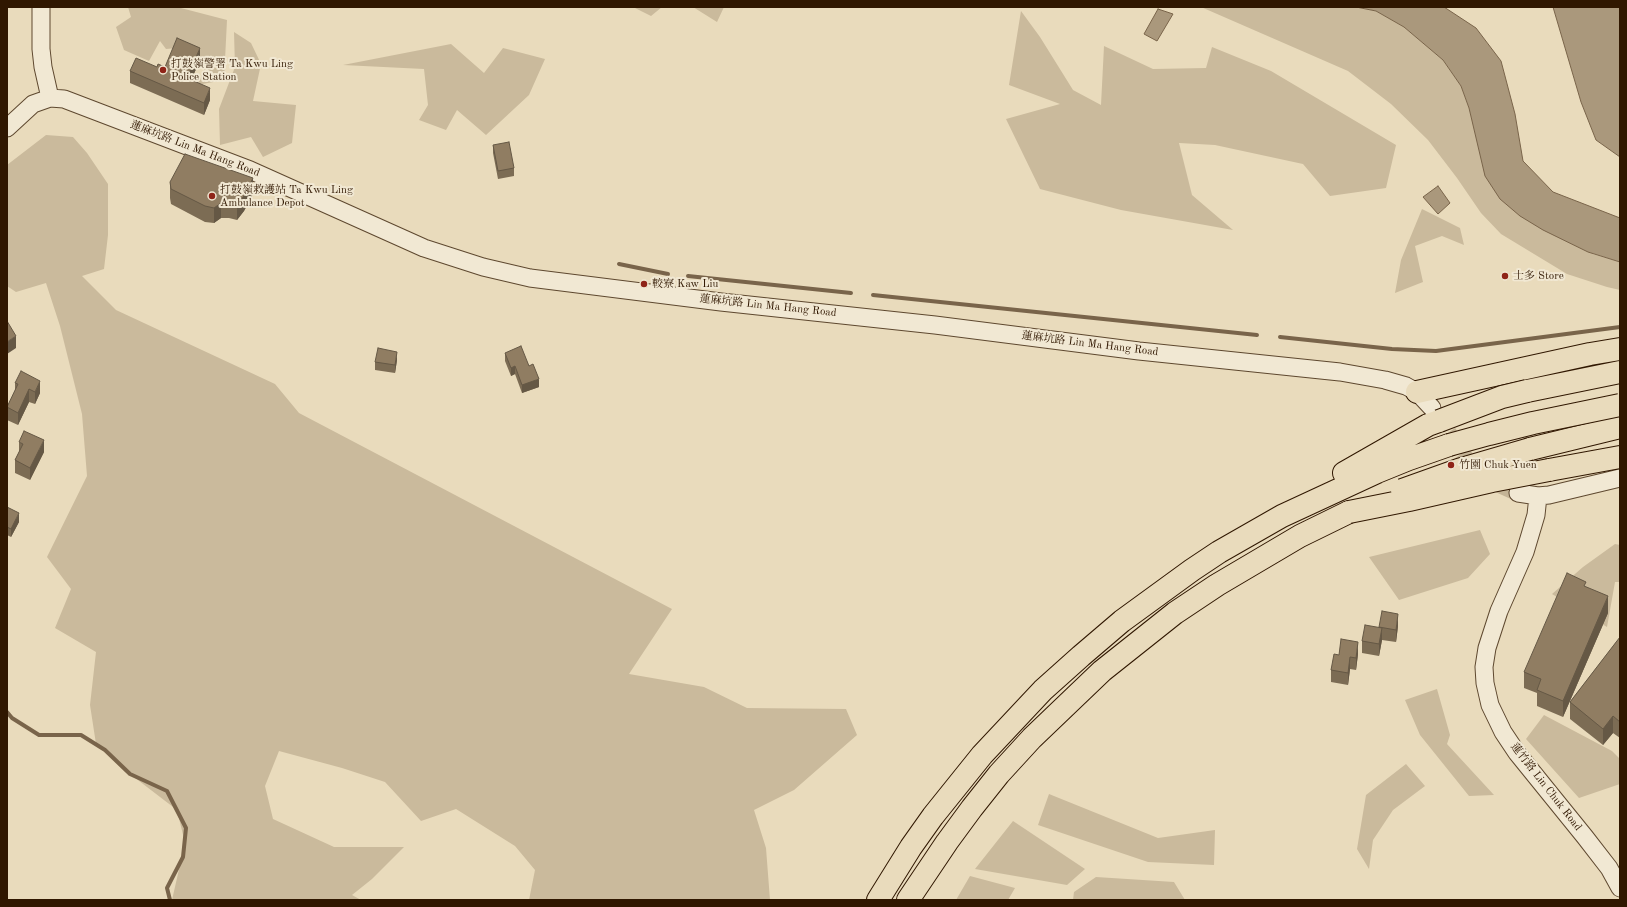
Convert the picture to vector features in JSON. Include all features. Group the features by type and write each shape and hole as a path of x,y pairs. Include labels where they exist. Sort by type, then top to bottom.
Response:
{"highway":[{"path":"1417,392 1620,349"},
{"path":"1282,516 1333,479 1428,425 1502,397 1620,372"},
{"path":"878,900 911,847 957,785 1010,724 1081,656 1146,602 1219,552 1282,516 1344,486 1429,452 1489,434 1620,405"},
{"path":"908,900 946,842 972,808 999,774 1032,738 1102,671 1174,613 1217,585 1300,536 1349,512 1410,487 1458,470 1530,449 1620,427"},
{"path":"1349,512 1492,481 1620,457"}],"street":[{"path":"7,128 33,104 50,98 43,67 41,49 41,7"},
{"name":"蓮麻坑路 Lin Ma Hang Road","path":"50,98 64,99 250,170 424,248 483,268 509,274 530,278 713,301 935,325 1139,351 1340,372 1391,382 1417,392 1432,408"},
{"path":"1518,493 1538,496 1558,494 1620,478"},
{"name":"蓮竹路 Lin Chuk Road","path":"1538,496 1536,515 1525,552 1499,611 1487,648 1484,667 1485,683 1490,705 1503,732 1517,753 1609,868 1620,888"}],"shaded area":[{"path":"128,7 177,7 227,20 224,80 197,85 204,70 190,47 166,49 160,41 149,61 124,50 116,27 131,17"},
{"path":"633,7 662,7 651,16"},
{"path":"693,7 724,7 717,22"},
{"path":"1201,7 1356,7 1376,11 1404,27 1442,59 1461,86 1469,108 1593,254 1620,262 1620,290 1567,274 1501,234 1481,213 1428,140 1391,104 1348,71"},
{"path":"1356,7 1444,7 1476,28 1501,61 1515,114 1523,161 1553,192 1620,218 1620,262 1588,252 1543,230 1520,216 1500,199 1485,176 1469,108 1461,86 1443,60 1404,27 1376,11"},
{"path":"1553,7 1620,7 1620,157 1596,140 1581,102"},
{"path":"1158,9 1173,14 1157,41 1144,34"},
{"path":"1021,11 1040,37 1073,90 1101,105 1104,46 1153,69 1206,68 1212,47 1271,71 1396,145 1386,188 1330,196 1303,164 1215,145 1179,143 1192,195 1233,230 1121,210 1040,189 1006,119 1060,104 1009,85"},
{"path":"234,32 251,43 261,64 253,101 296,105 292,143 263,157 251,137 220,145 219,109 235,67"},
{"path":"451,44 484,73 503,48 545,59 529,95 486,135 457,110 446,130 419,120 428,105 424,69 343,65"},
{"path":"46,135 73,137 87,153 108,184 108,235 104,269 82,276 116,310 275,384 299,413 672,609 629,674 704,687 747,708 846,709 857,735 794,790 754,810 766,848 770,900 529,900 535,870 515,846 456,809 421,821 385,782 342,768 279,751 265,786 273,819 334,847 404,847 372,879 352,895 361,900 172,900 185,843 177,810 130,774 96,744 90,705 96,652 55,628 71,589 47,557 87,476 82,414 60,326 46,283 16,292 7,286 7,165"},
{"path":"1438,186 1450,203 1438,214 1423,197"},
{"path":"1422,209 1460,228 1464,245 1442,236 1415,246 1423,282 1395,293 1401,260"},
{"path":"1480,530 1490,554 1468,578 1399,600 1369,557"},
{"path":"1615,544 1620,545 1620,582 1615,582 1607,627 1552,594 1583,567"},
{"path":"1437,689 1450,735 1447,744 1494,795 1469,796 1420,735 1405,700"},
{"path":"1544,715 1612,751 1620,759 1620,784 1579,798 1526,739"},
{"path":"1406,764 1425,786 1393,810 1373,840 1369,869 1357,849 1366,795"},
{"path":"1049,794 1158,838 1215,830 1214,865 1148,862 1038,825"},
{"path":"1013,821 1085,869 1067,885 975,869"},
{"path":"970,876 1015,888 1008,900 956,900"},
{"path":"1096,877 1174,882 1185,900 1073,900 1074,892"}],"building":[{"path":"177,38 200,48 187,78 210,88 204,103 130,71 136,58 157,67 158,64 165,67"},
{"path":"509,142 514,168 498,171 493,145"},
{"path":"185,154 253,178 244,196 237,205 229,202 221,203 214,208 205,206 171,189 170,182"},
{"path":"7,321 16,336 7,342"},
{"path":"521,346 529,366 533,364 539,379 522,385 515,366 511,368 505,353"},
{"path":"378,348 397,352 395,365 375,362"},
{"path":"21,371 40,381 35,392 29,389 18,413 7,407 18,384 15,383"},
{"path":"24,431 44,440 30,468 15,460 23,444 19,442"},
{"path":"7,507 19,513 11,529 7,527"},
{"path":"1567,573 1586,582 1584,586 1608,596 1563,701 1537,690 1541,679 1524,672"},
{"path":"1382,611 1398,614 1396,630 1379,627"},
{"path":"1365,625 1382,628 1379,644 1362,641"},
{"path":"1620,637 1620,722 1613,716 1603,729 1570,702"},
{"path":"1341,639 1358,642 1356,658 1350,657 1348,673 1331,670 1334,654 1339,655"}],"waterway":[{"path":"619,264 668,274"},
{"path":"688,276 851,293"},
{"path":"873,295 1257,335"},
{"path":"1280,337 1392,349 1436,351 1620,327"},
{"path":"7,712 12,718 39,735 81,735 105,750 130,774 167,791 186,828 183,857 167,888 170,900"}],"tunnel":[{"path":"1434,412 1472,468 1483,477 1518,493"}],"place":[{"name":"打鼓嶺警署 Ta Kwu Ling Police Station","path":"163,70"},
{"name":"打鼓嶺救護站 Ta Kwu Ling Ambulance Depot","path":"212,196"},
{"name":"士多 Store","path":"1505,276"},
{"name":"較寮 Kaw Liu","path":"644,284"},
{"name":"竹園 Chuk Yuen","path":"1451,465"}]}
